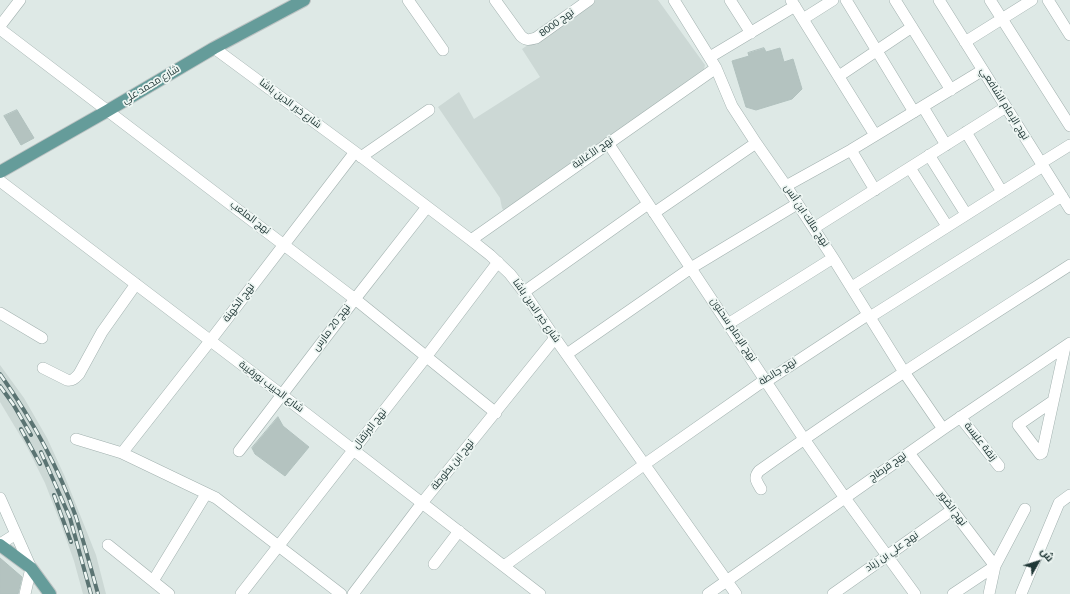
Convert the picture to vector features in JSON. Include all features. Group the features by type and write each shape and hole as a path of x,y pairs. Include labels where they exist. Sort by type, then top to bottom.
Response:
{"main road":[{"name":"شارع محمد علي","path":"0,172 214,48 304,0"},
{"path":"0,545 31,568 50,594"}],"street":[{"path":"0,28 20,0"},
{"path":"408,0 443,50"},
{"name":"نهج 8000","path":"495,0 525,40 536,38 589,0"},
{"name":"نهج مالك ابن أنس","path":"674,0 710,57 732,106 756,144 814,228 904,372 943,429"},
{"path":"730,0 751,33"},
{"path":"803,19 833,0"},
{"path":"846,0 877,50 919,110 946,145"},
{"path":"895,0 951,90"},
{"name":"نهج الإمام الشافعي","path":"939,0 1070,209"},
{"path":"990,0 1070,126"},
{"path":"965,42 1032,0"},
{"path":"1048,0 1068,31"},
{"path":"710,57 751,33 793,3 875,135"},
{"path":"1068,31 1070,15"},
{"path":"839,76 912,27"},
{"name":"نهج الملعب","path":"0,28 107,111 284,244 496,413"},
{"name":"شارع خير الدين باشا","path":"214,48 358,154 498,262 524,292 736,594"},
{"name":"نهج الأغالبة","path":"471,240 716,68"},
{"path":"786,186 919,110 983,70"},
{"path":"814,228 1006,107"},
{"name":"نهج الكهنة","path":"122,453 284,244 358,154 429,110"},
{"path":"966,132 1002,192"},
{"name":"نهج الإمام سحنون","path":"608,143 804,439 915,594"},
{"path":"524,292 651,208 756,144"},
{"path":"852,287 1002,192 1070,145"},
{"path":"851,150 875,190"},
{"path":"929,155 966,214"},
{"path":"910,168 947,226"},
{"name":"شارع الحبيب بورقيبة","path":"0,181 282,395 540,594"},
{"name":"نهج جالطة","path":"504,566 759,384 766,381 866,316 870,317 1062,196"},
{"path":"567,354 691,268 797,204"},
{"name":"نهج 20 مارس","path":"239,451 354,299 427,207"},
{"path":"728,324 833,258"},
{"name":"نهج البرتقال","path":"240,594 426,357 498,262"},
{"path":"761,489 755,480 757,473 804,439 904,372 1070,265"},
{"path":"43,368 67,380 76,378 102,332 136,284"},
{"path":"0,313 42,338"},
{"name":"نهج ابن بطوطة","path":"353,594 422,503 555,338"},
{"path":"1053,401 1067,345"},
{"name":"نهج قرطاج","path":"708,594 960,417 1067,345"},
{"name":"زنقة عليسة","path":"960,417 999,466"},
{"path":"76,439 122,453 216,498 340,594"},
{"name":"نهج الصّور","path":"909,453 995,566"},
{"path":"153,581 206,494"},
{"path":"1021,594 1059,504 1070,495"},
{"path":"0,498 31,568 25,594"},
{"path":"1059,504 1070,507"},
{"path":"991,593 995,566 1026,509"},
{"name":"نهج علي بن زياد","path":"833,594 952,510"},
{"path":"434,564 459,531"},
{"path":"0,545 16,534"},
{"path":"108,545 169,594"},
{"path":"953,594 995,566"}],"shaded area":[{"path":"593,0 658,0 705,65 703,73 507,215 502,208 500,198 438,107 459,92 474,119 540,77 522,49"},
{"path":"0,365 24,398 47,438 65,477 96,555 106,594 83,594 74,561 45,483 27,447 0,402"}],"building":[{"path":"764,48 766,52 780,48 784,62 793,59 802,89 792,99 756,110 746,107 732,61 749,56 748,53"},
{"path":"17,110 34,138 21,145 4,116"},
{"path":"278,417 283,426 309,447 285,476 255,454 252,448"},
{"path":"0,558 22,577 18,594 0,594"}],"railway":[{"path":"0,374 33,425 61,479 76,517 98,594"},
{"path":"0,386 13,404 31,435"},
{"path":"21,429 40,464"},
{"path":"41,452 70,518 91,594"},
{"path":"54,495 71,542"}]}
